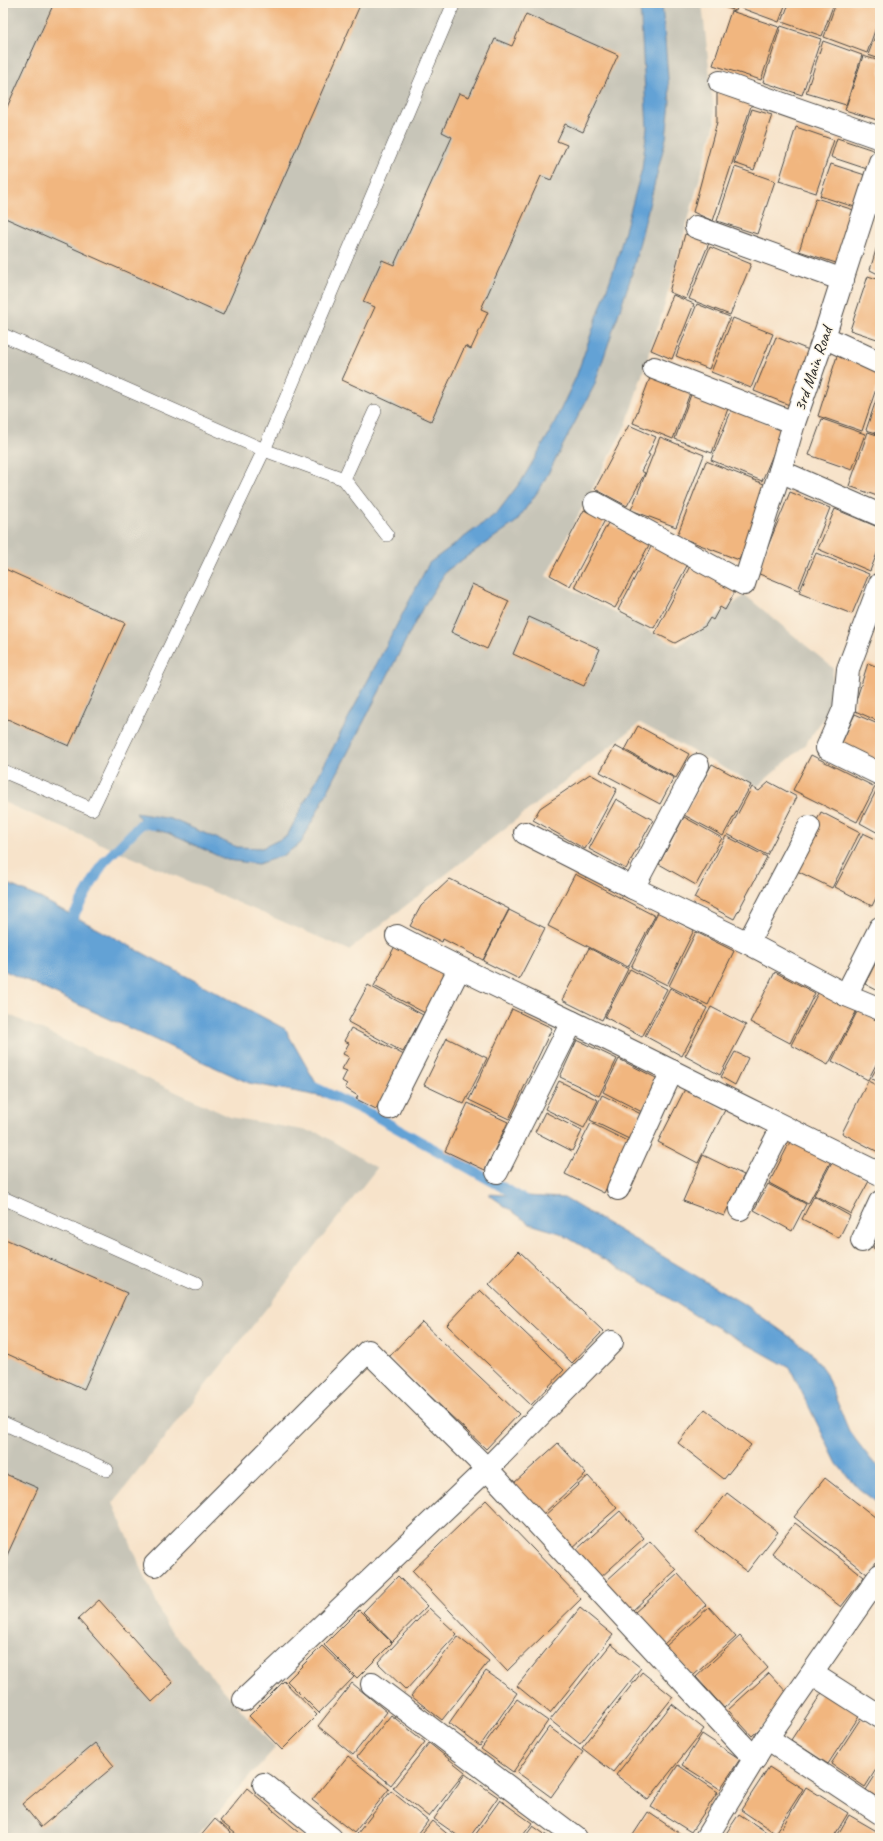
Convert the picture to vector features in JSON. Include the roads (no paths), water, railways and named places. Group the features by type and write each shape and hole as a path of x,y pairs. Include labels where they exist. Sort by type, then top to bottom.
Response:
{"street":[{"path":"720,82 880,138"},
{"name":"3rd Main Road","path":"595,503 744,584 794,423 842,280 875,199 880,162"},
{"path":"696,227 842,280"},
{"path":"824,336 880,363"},
{"path":"654,368 794,423"},
{"path":"780,471 880,515"},
{"path":"880,584 848,669 844,709 827,748 880,774"},
{"path":"633,888 698,765"},
{"path":"748,943 809,828"},
{"path":"525,833 633,888 748,943 846,995 880,1009"},
{"path":"846,995 880,928"},
{"path":"397,936 459,969 572,1022 782,1127 880,1174"},
{"path":"389,1108 459,969"},
{"path":"497,1172 572,1022"},
{"path":"618,1189 672,1071"},
{"path":"740,1209 782,1127"},
{"path":"862,1241 880,1202"},
{"path":"244,1700 487,1469 612,1342"},
{"path":"154,1565 368,1351 487,1469 755,1759"},
{"path":"706,1838 767,1738 813,1674 880,1575"},
{"path":"813,1674 880,1717"},
{"path":"372,1684 576,1838"},
{"path":"767,1738 880,1813"},
{"path":"264,1784 331,1838"}],"lane":[{"path":"3,771 92,809 264,450 454,3"},
{"path":"3,335 264,450 344,479 387,535"},
{"path":"344,479 375,411"},
{"path":"3,1198 196,1284"},
{"path":"3,1423 107,1470"}],"water":[{"path":"640,3 662,3 670,103 666,138 631,277 594,386 541,487 516,522 446,571 422,609 301,843 282,856 258,864 227,860 168,833 145,827 136,813 171,819 237,847 262,848 287,836 429,563 497,513 522,480 549,434 576,377 616,263 642,169 647,128"},
{"path":"3,882 40,898 285,1029 324,1097 249,1083 3,970"},
{"path":"488,1194 564,1198 742,1303 810,1351 825,1372 849,1431 872,1461 880,1467 880,1505 858,1488 837,1464 790,1368 696,1316 653,1288 560,1233 530,1224"}],"waterway":[{"path":"67,927 104,862 142,823 154,825"},
{"path":"308,1084 375,1116 529,1202"}]}
